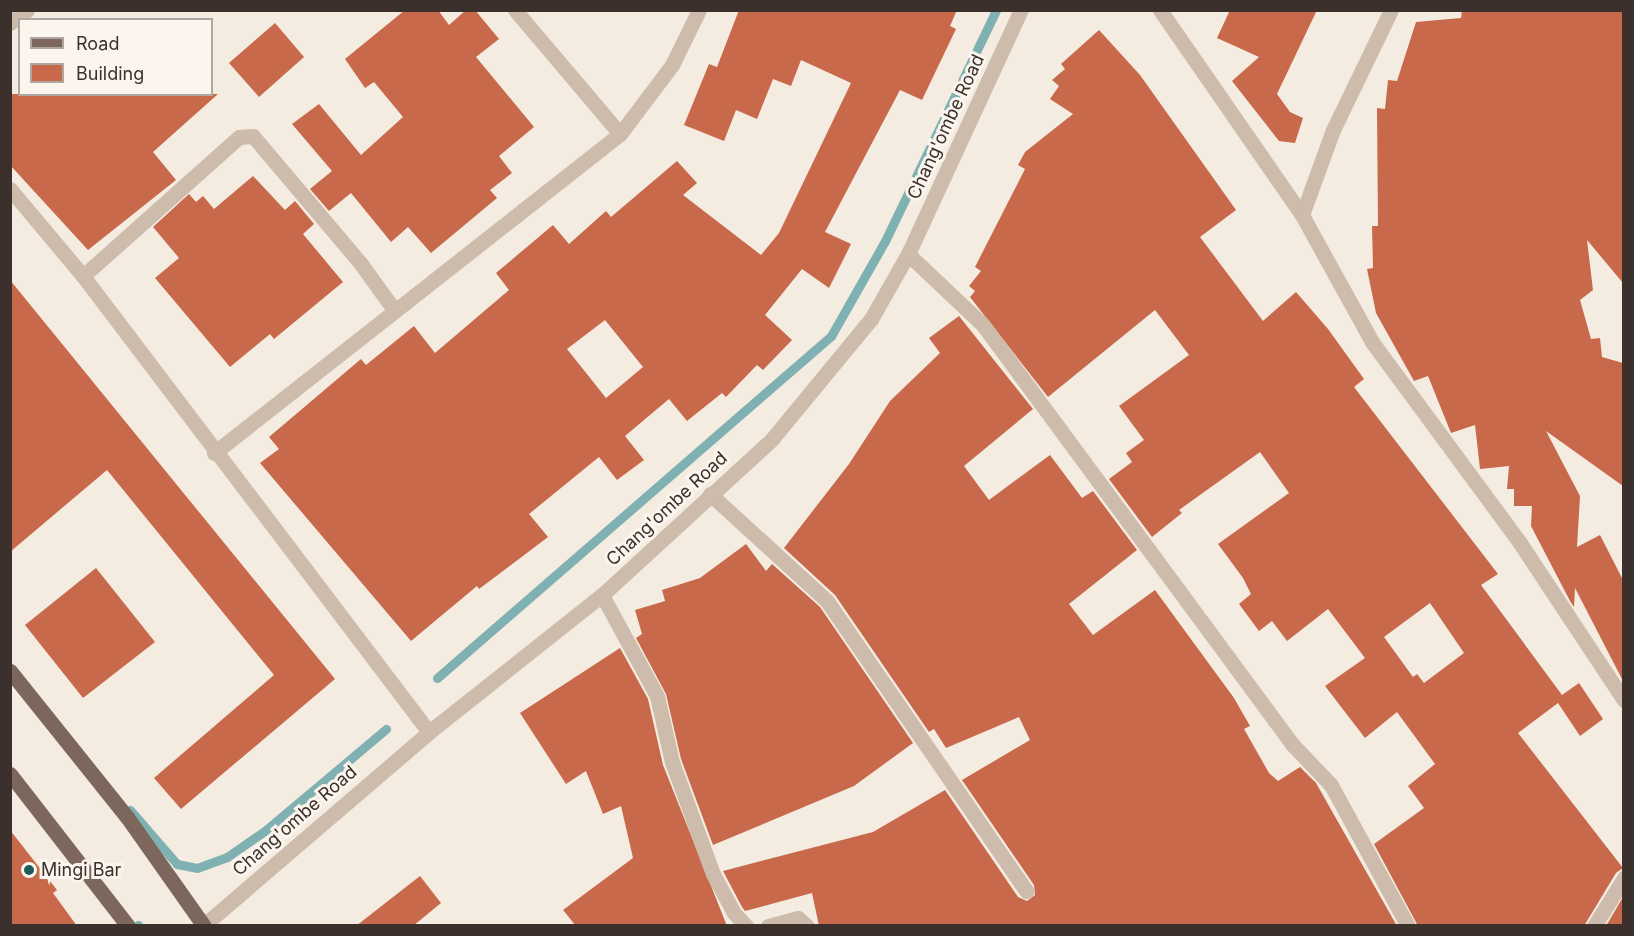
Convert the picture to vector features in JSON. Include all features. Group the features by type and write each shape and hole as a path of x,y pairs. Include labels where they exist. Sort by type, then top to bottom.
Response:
{"main road":[{"name":"Chang'ombe Road","path":"10,671 127,817 203,925"},
{"path":"10,774 128,926"}],"street":[{"path":"10,23 27,10"},
{"path":"515,10 620,134"},
{"path":"214,453 620,134 672,65 699,10"},
{"name":"Chang'ombe Road","path":"203,925 429,732 602,595 772,439 842,358 908,254 1021,10"},
{"path":"1160,10 1302,215 1372,342 1520,543 1623,700"},
{"path":"1302,215 1334,130 1391,10"},
{"path":"82,276 239,137 253,136 361,264 395,311"},
{"path":"10,189 82,276 214,453 429,732"},
{"path":"908,254 983,325 1271,716 1331,785 1408,926"},
{"path":"710,494 827,601 1026,891"},
{"path":"602,595 657,696 672,762 713,874 734,913 747,926"},
{"path":"1594,926 1623,878"},
{"path":"768,926 798,918 807,926"}],"building":[{"path":"405,10 438,10 449,25 466,10 475,10 499,39 476,57 534,127 499,156 512,173 490,190 497,198 431,253 408,227 391,242 351,193 329,211 310,189 332,171 292,124 319,104 361,155 403,117 374,82 365,88 345,59"},
{"path":"739,10 957,10 950,26 956,29 922,100 900,90 825,232 851,244 829,288 802,269 765,315 792,340 763,370 757,365 726,397 722,393 687,421 669,399 625,436 644,460 617,480 599,457 529,514 548,537 479,589 477,586 411,641 260,463 279,449 269,437 361,359 366,365 414,326 435,353 509,290 496,273 553,225 569,244 606,211 611,217 677,161 697,183 683,195 761,255 779,233 851,83 801,60 791,86 773,79 757,119 736,110 724,141 684,125 709,64 717,67","holes":["605,320 643,367 606,398 567,349"]},
{"path":"1230,10 1317,10 1277,94 1290,112 1303,118 1295,143 1279,141 1232,81 1259,57 1217,38"},
{"path":"1462,10 1623,10 1623,283 1587,240 1593,290 1580,300 1591,339 1600,338 1602,357 1623,363 1623,486 1546,431 1580,496 1577,547 1600,535 1623,580 1623,681 1575,588 1574,607 1531,526 1532,506 1514,506 1514,489 1507,489 1509,466 1480,469 1475,425 1451,433 1428,376 1414,381 1376,313 1367,269 1373,268 1372,226 1378,226 1377,108 1385,109 1388,80 1397,81 1416,22 1461,18"},
{"path":"275,23 304,57 259,97 229,63"},
{"path":"1099,30 1140,75 1236,210 1200,237 1263,321 1296,292 1328,329 1364,379 1354,387 1498,574 1481,585 1562,695 1579,683 1603,719 1580,736 1558,703 1518,733 1623,868 1616,873 1584,926 1418,926 1374,844 1424,808 1408,786 1435,764 1397,712 1365,738 1325,686 1365,658 1328,609 1287,641 1272,621 1259,631 1239,604 1251,594 1243,578 1218,544 1289,493 1260,452 1179,510 1182,513 1152,537 1109,479 1132,462 1126,453 1144,440 1119,406 1189,355 1155,310 1048,397 970,297 975,291 969,286 981,271 975,267 1025,169 1018,165 1025,152 1073,114 1050,99 1059,86 1052,80 1065,69 1061,64","holes":["1430,603 1464,653 1424,683 1417,674 1413,677 1384,637"]},
{"path":"10,94 18,94 18,96 213,96 213,94 218,94 153,152 176,180 88,250 10,165"},
{"path":"253,176 285,210 295,201 314,224 303,234 343,282 274,339 270,334 230,367 155,278 179,258 153,227 189,194 196,202 203,196 214,209"},
{"path":"10,280 335,679 181,809 154,778 274,675 107,470 10,552"},
{"path":"959,316 1033,409 964,466 989,500 1050,455 1082,498 1093,491 1137,550 1069,604 1093,635 1155,590 1234,698 1250,726 1244,729 1269,773 1278,781 1300,767 1316,783 1397,926 819,926 812,893 745,911 742,907 723,871 873,832 945,790 1018,897 1027,901 1035,895 1034,885 962,780 1030,740 1019,717 946,748 934,729 929,732 835,595 784,548 849,464 890,401 940,353 929,338"},
{"path":"746,544 766,571 772,564 820,607 913,743 854,786 713,845 681,759 666,694 636,638 642,634 635,610 665,601 662,590 700,578"},
{"path":"96,568 155,642 83,698 25,625"},
{"path":"620,648 648,699 663,765 727,926 576,926 563,910 633,858 621,806 603,814 586,771 566,784 520,713"},
{"path":"10,830 57,890 53,893 77,926 10,926"},
{"path":"420,876 441,903 413,926 356,926"},
{"path":"1623,897 1623,926 1606,926"}],"waterway":[{"path":"437,678 831,336 885,241 996,10"},
{"path":"130,810 177,864 197,868 227,857 266,830 386,729"}],"place":[{"name":"Mingi Bar","path":"29,870"}]}
